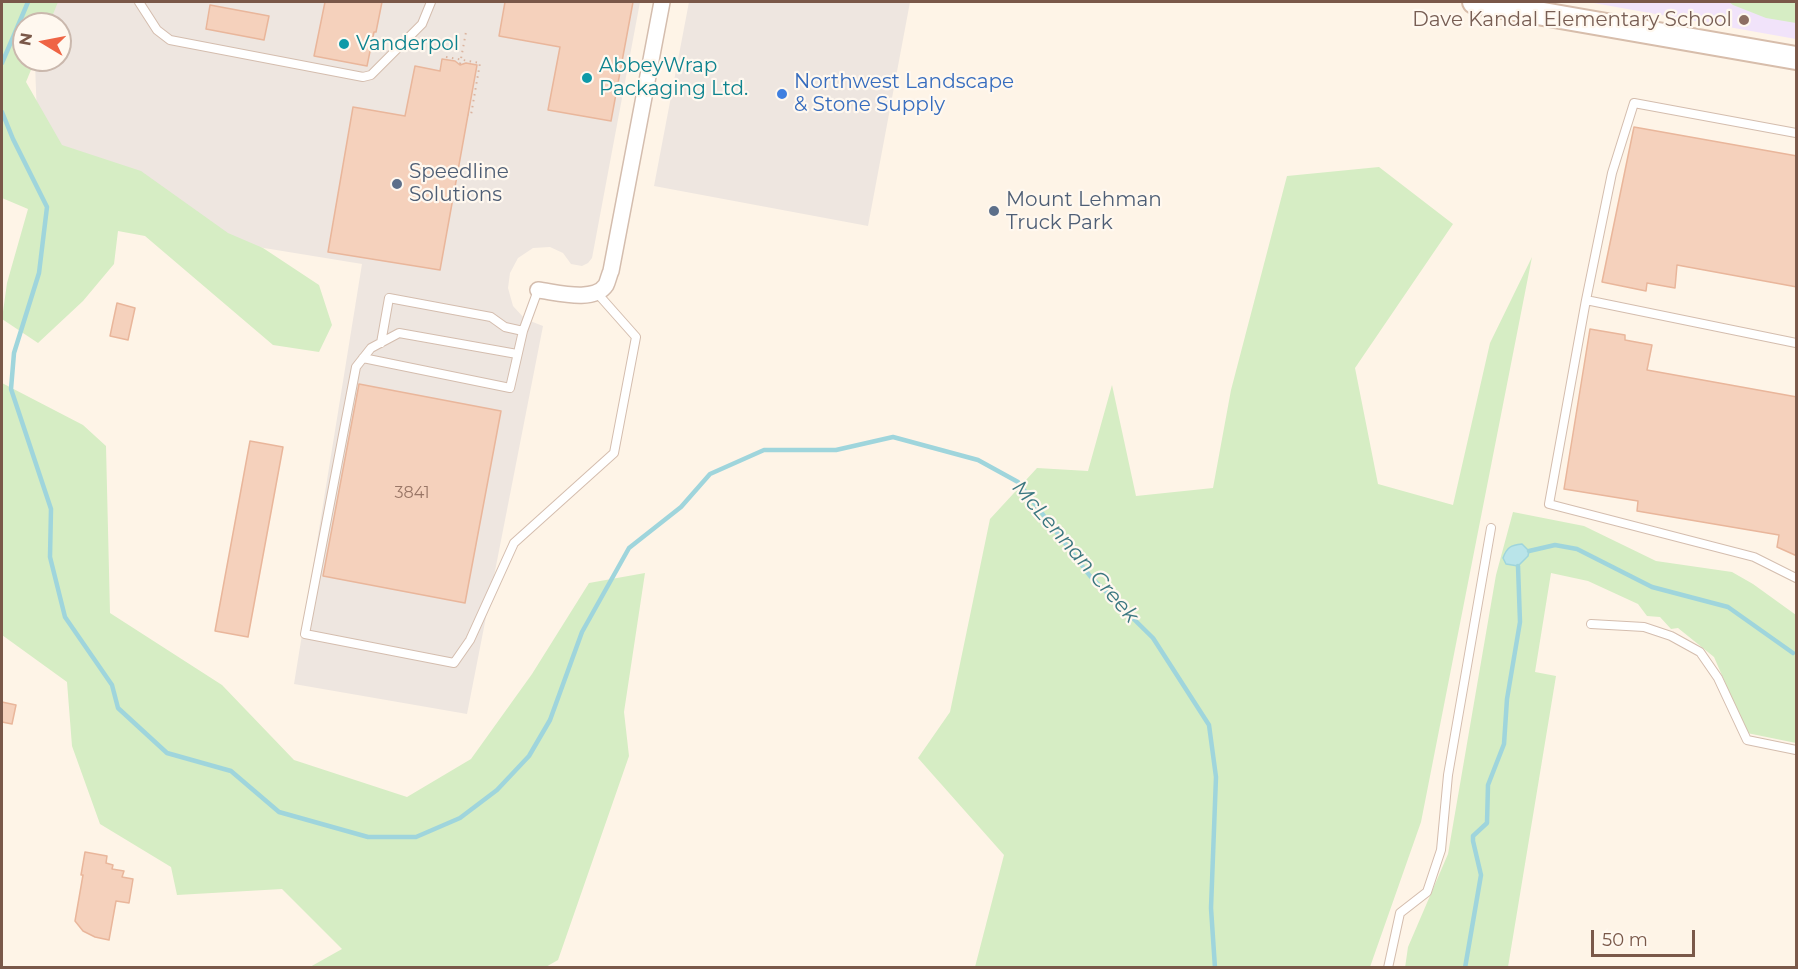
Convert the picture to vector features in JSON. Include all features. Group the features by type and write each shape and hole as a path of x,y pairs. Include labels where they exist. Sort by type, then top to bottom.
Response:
{"main road":[{"path":"1479,2 1797,58"}],"street":[{"path":"538,290 584,295 597,293 606,285 611,271 662,2"}],"lane":[{"path":"139,2 158,30 170,40 363,77 371,75 422,24 431,2"},
{"path":"1797,133 1634,103 1612,173 1549,504 1754,557 1797,578"},
{"path":"363,358 510,388 523,331 538,290"},
{"path":"517,354 399,333 371,348 356,367 305,634 454,663 470,640 514,543 614,453 636,337 597,293"},
{"path":"381,343 389,297 491,317 505,327 523,331"},
{"path":"1586,300 1797,344"},
{"path":"1388,968 1400,913 1427,892 1441,850 1448,775 1491,528"},
{"path":"1591,624 1644,627 1671,636 1700,652 1718,678 1747,740 1797,750"}],"path":[{"path":"460,64 465,32"},
{"path":"446,57 480,63 471,115 468,115"}],"shaded area":[{"path":"49,2 640,2 592,258 582,266 571,264 563,253 550,247 533,248 518,258 510,273 508,288 513,306 525,319 543,326 467,714 294,684 362,264 209,239 53,155 37,117 35,72 72,72 72,12 45,12"},
{"name":"Northwest Landscape & Stone Supply","path":"689,2 910,2 868,226 654,186"},
{"name":"Dave Kandal Elementary School","path":"1588,2 1796,2 1796,39"}],"green space":[{"path":"2,2 58,2 54,12 12,12 12,72 30,72 26,82 62,145 141,171 228,233 263,248 319,285 332,325 319,352 273,345 145,236 118,231 114,264 83,301 38,343 2,319 7,283 28,209 2,198"},
{"path":"1729,2 1796,2 1796,23 1766,18"},
{"path":"1379,167 1453,224 1355,368 1378,484 1453,505 1490,343 1532,257 1421,822 1370,967 975,967 1004,855 918,758 950,712 990,519 1037,468 1088,471 1112,385 1136,496 1213,488 1231,390 1287,176"},
{"path":"2,383 83,425 106,446 110,613 222,685 294,760 407,797 471,759 532,674 589,583 645,573 624,712 629,756 558,960 544,968 310,967 342,949 282,889 177,895 171,867 100,824 72,746 67,682 2,635"},
{"path":"1513,512 1584,526 1656,561 1732,572 1796,615 1796,743 1747,733 1714,657 1678,628 1671,629 1660,617 1647,616 1638,604 1588,581 1551,573 1535,672 1556,676 1508,967 1405,968 1408,947 1448,854 1496,575"}],"water":[{"path":"1522,544 1529,551 1528,556 1518,566 1506,564 1503,558 1508,549"}],"building":[{"name":"Vanderpol","path":"325,2 382,2 367,66 314,56"},
{"name":"AbbeyWrap Packaging Ltd.","path":"505,2 633,2 611,121 548,110 560,47 499,36"},
{"path":"210,5 269,16 264,40 206,29"},
{"name":"Speedline Solutions","path":"442,59 455,61 460,65 466,63 477,65 440,270 328,252 353,107 405,116 415,66 440,71"},
{"path":"1634,127 1797,156 1797,287 1677,265 1675,288 1647,283 1646,291 1602,282"},
{"path":"117,303 135,308 128,340 110,336"},
{"path":"1590,329 1625,335 1625,340 1652,345 1647,370 1797,397 1797,556 1777,547 1779,535 1637,511 1638,501 1564,489"},
{"path":"359,384 501,411 465,603 323,576"},
{"path":"250,441 283,447 248,637 215,631"},
{"path":"2,702 16,705 12,724 2,722"},
{"path":"85,852 107,856 106,863 113,865 112,869 124,871 122,877 133,879 129,903 116,901 109,940 83,931 75,921"}],"waterway":[{"name":"McLennan Creek","path":"2,63 28,2"},
{"name":"McLennan Creek","path":"2,112 47,207 39,273 14,353 11,389 51,509 50,557 65,617 112,685 118,708 167,753 231,771 279,812 368,837 416,837 460,818 497,790 529,756 550,720 582,632 629,548 681,507 710,474 764,450 836,450 893,437 978,460 1018,482 1090,576 1153,638 1209,725 1216,777 1211,908 1215,968"},
{"path":"1529,551 1555,545 1577,549 1652,587 1728,607 1793,653"},
{"path":"1465,968 1481,875 1473,836 1487,823 1488,785 1504,744 1507,699 1520,622 1518,566"}],"place":[{"name":"Dave Kandal Elementary School","path":"1744,20"},
{"name":"Vanderpol","path":"344,44"},
{"name":"AbbeyWrap Packaging Ltd.","path":"587,78"},
{"name":"Northwest Landscape & Stone Supply","path":"782,94"},
{"name":"Speedline Solutions","path":"397,184"},
{"name":"Mount Lehman Truck Park","path":"994,211"}]}
